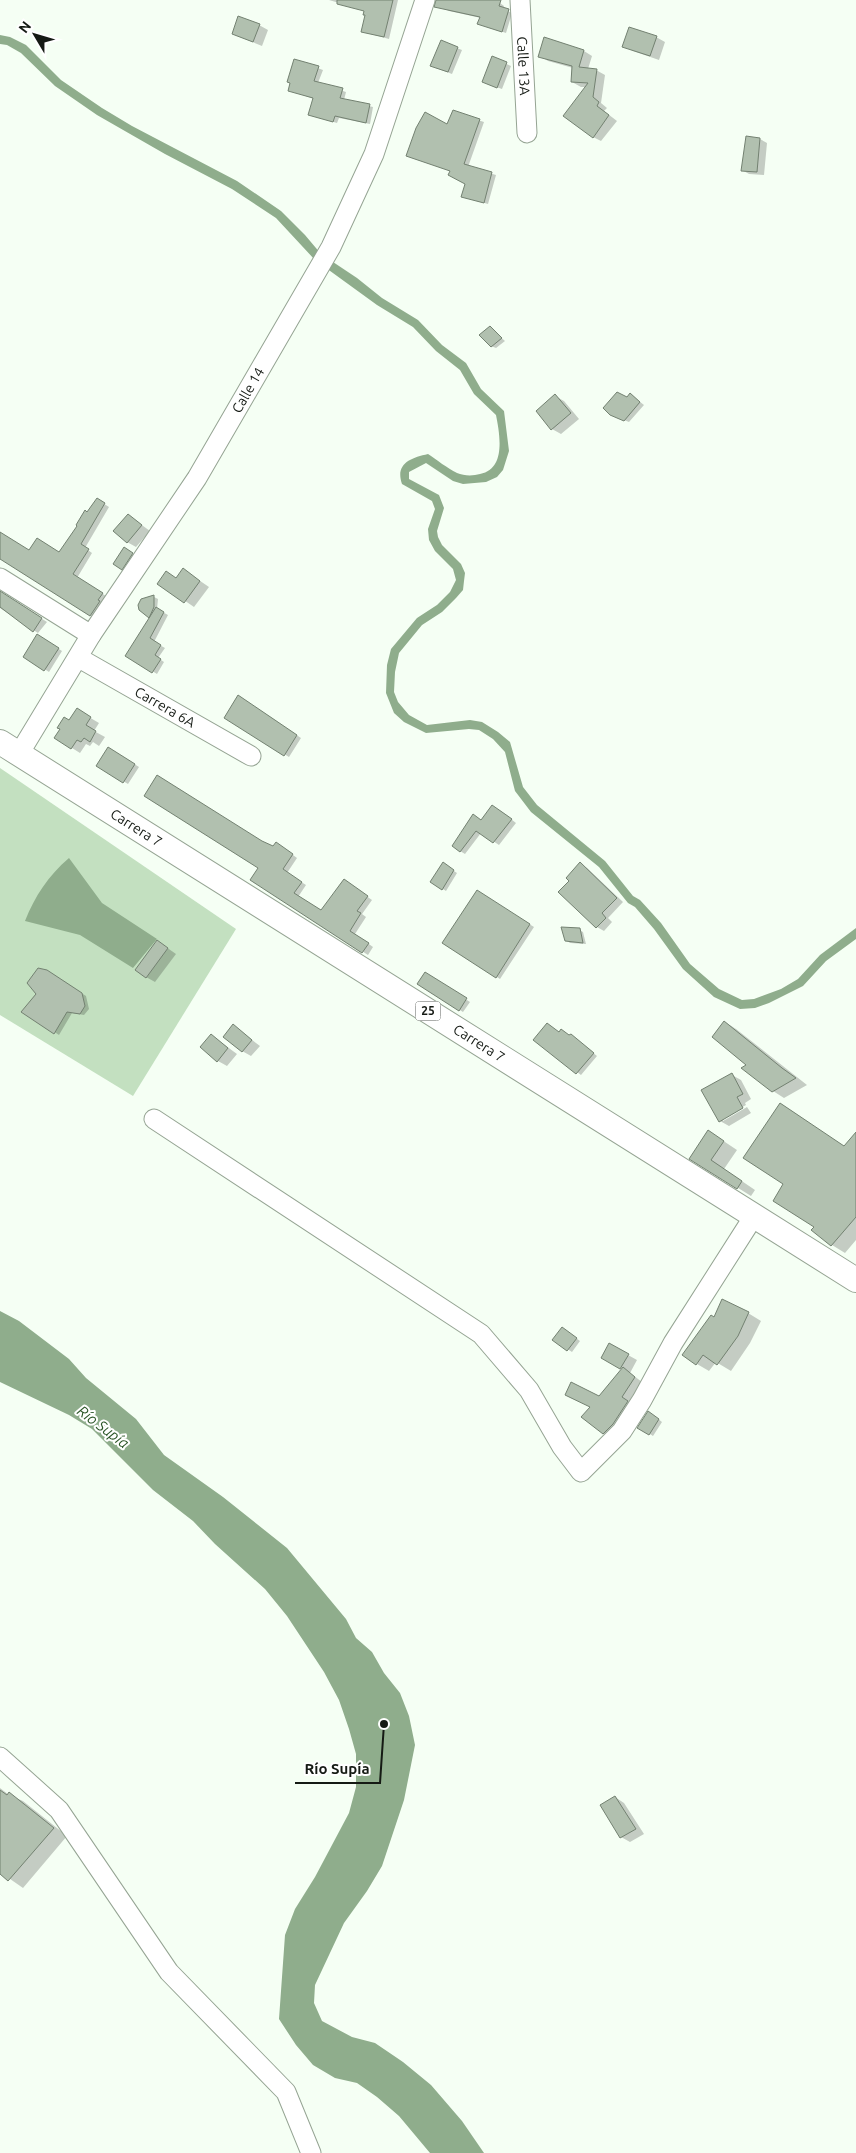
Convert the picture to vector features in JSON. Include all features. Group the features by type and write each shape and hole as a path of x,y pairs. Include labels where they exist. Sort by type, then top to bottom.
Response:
{"main road":[{"name":"Carrera 7","path":"10,748 856,1280"}],"street":[{"name":"Calle 14","path":"10,748 79,658 91,635 197,478 331,247 374,154 425,0"},
{"name":"Calle 13A","path":"520,0 526,133"},
{"path":"0,578 91,635"},
{"name":"Carrera 6A","path":"79,658 252,756"},
{"path":"154,1119 481,1334 529,1390 562,1447 581,1472 622,1431 642,1400 673,1343 754,1216"},
{"path":"0,1757 59,1810 169,1972 286,2092 311,2153"}],"shaded area":[{"path":"0,768 236,929 133,1096 0,1015"}],"water":[{"path":"0,35 10,37 26,45 61,80 102,108 132,126 237,181 281,211 321,254 357,278 382,298 418,320 442,345 466,363 481,389 504,411 509,451 503,470 497,477 486,482 463,484 453,481 426,463 409,472 409,479 439,495 444,508 437,531 438,537 442,545 461,564 465,573 463,590 442,612 422,625 399,653 395,672 394,692 398,702 409,715 427,725 470,720 482,722 510,742 523,787 537,805 605,861 633,896 640,900 661,923 690,964 719,989 742,1000 754,999 781,989 798,979 820,955 856,928 856,939 826,961 803,986 769,1003 755,1008 740,1009 714,997 683,969 654,929 635,907 628,903 599,867 531,812 515,791 505,752 493,739 479,730 469,729 426,733 404,722 394,713 386,693 387,665 391,649 417,618 437,605 450,592 456,580 453,569 435,551 429,540 428,529 435,509 432,501 402,484 400,477 402,467 410,460 428,454 460,474 474,475 488,471 498,458 500,441 496,415 474,394 460,370 436,351 413,327 377,305 315,260 276,218 232,189 165,154 97,115 55,86 21,53 7,45 0,44"},
{"path":"69,858 102,903 157,939 133,968 80,935 25,921 43,887"},
{"path":"0,1311 19,1321 69,1359 86,1378 136,1419 164,1455 223,1497 287,1548 346,1619 356,1638 372,1652 384,1673 400,1693 409,1716 415,1745 404,1800 382,1866 344,1923 315,1985 314,2003 322,2021 352,2037 375,2043 403,2062 431,2085 462,2121 484,2153 430,2153 399,2116 377,2097 357,2083 335,2078 313,2065 296,2045 279,2019 285,1935 295,1909 315,1877 349,1813 356,1787 356,1754 339,1700 324,1672 287,1616 265,1589 215,1544 193,1521 153,1490 92,1429 69,1415 0,1382"}],"building":[{"path":"337,0 393,0 384,37 361,32 365,15 363,15 364,11 337,4"},
{"path":"436,0 501,0 499,6 509,9 502,32 477,24 480,17 434,7"},
{"path":"238,16 260,24 253,42 232,34"},
{"path":"629,27 657,36 650,56 622,47"},
{"path":"544,37 584,50 579,67 597,69 593,97 599,102 597,106 609,115 593,138 563,116 588,83 571,82 572,66 538,57"},
{"path":"441,40 458,47 448,72 430,66"},
{"path":"492,56 507,62 497,88 482,82"},
{"path":"294,59 319,66 314,81 343,88 340,98 370,104 366,123 335,116 333,122 308,115 313,98 288,91 290,83 287,82"},
{"path":"453,110 480,119 464,164 492,172 484,203 461,197 465,184 448,175 450,171 406,156 416,128 425,112 447,124"},
{"path":"746,136 760,138 757,172 741,171"},
{"path":"490,326 502,338 491,347 479,335"},
{"path":"617,392 627,397 630,393 640,402 624,421 610,415 603,408"},
{"path":"555,394 571,413 551,430 536,411"},
{"path":"97,498 105,503 81,544 89,549 73,574 103,593 90,616 0,559 0,532 29,550 37,538 59,552 77,526 85,510 87,512"},
{"path":"128,514 142,525 127,543 113,531"},
{"path":"124,547 133,553 122,570 113,564"},
{"path":"183,568 200,581 184,603 157,584 166,571 176,578"},
{"path":"0,591 42,618 33,632 0,607"},
{"path":"154,595 154,607 149,618 139,610 138,605 141,599"},
{"path":"156,607 164,612 150,638 161,645 155,655 161,659 152,673 125,656"},
{"path":"37,634 59,648 44,671 23,657"},
{"path":"238,695 297,735 284,756 224,718"},
{"path":"77,708 91,717 86,725 96,731 90,742 84,738 81,742 77,740 71,749 54,738 60,729 57,728 64,717 69,720"},
{"path":"108,747 135,764 123,783 96,766"},
{"path":"157,775 262,841 273,846 276,842 293,854 283,869 302,882 294,893 321,910 344,879 368,896 357,911 361,913 350,931 369,943 362,953 250,880 258,868 144,796"},
{"path":"492,805 512,819 493,843 476,831 460,852 452,846 473,814 481,820"},
{"path":"443,862 454,870 442,890 430,882"},
{"path":"580,862 617,898 602,913 606,918 596,928 558,892 569,881 566,878"},
{"path":"477,890 530,924 496,978 442,943"},
{"path":"561,927 580,928 583,943 565,941"},
{"path":"157,940 168,948 146,978 135,970"},
{"path":"38,968 47,970 82,993 85,1006 80,1014 67,1012 54,1034 21,1012 36,994 27,983"},
{"path":"425,972 467,998 459,1011 417,984"},
{"path":"724,1021 796,1078 772,1092 741,1068 746,1065 712,1037"},
{"path":"547,1023 559,1032 561,1029 569,1035 571,1034 594,1053 576,1074 533,1040"},
{"path":"233,1024 252,1040 242,1052 223,1037"},
{"path":"211,1034 228,1048 217,1062 200,1047"},
{"path":"732,1073 743,1094 737,1097 743,1108 719,1122 701,1090"},
{"path":"780,1103 844,1146 856,1132 856,1217 831,1246 811,1230 814,1227 773,1201 783,1184 743,1158"},
{"path":"708,1130 724,1141 711,1160 742,1181 737,1189 689,1159"},
{"path":"722,1299 749,1312 738,1336 717,1365 703,1355 696,1365 682,1355 711,1315 714,1317"},
{"path":"562,1327 577,1338 567,1351 552,1340"},
{"path":"609,1343 629,1354 620,1369 601,1358"},
{"path":"623,1367 635,1377 622,1397 628,1401 613,1424 603,1434 581,1417 590,1407 565,1395 571,1382 599,1396"},
{"path":"648,1411 659,1419 649,1435 637,1428"},
{"path":"0,1790 7,1795 9,1792 54,1828 8,1881 0,1874"},
{"path":"615,1796 636,1829 620,1838 600,1805"}],"place":[{"name":"Río Supía","path":"384,1724"}]}
